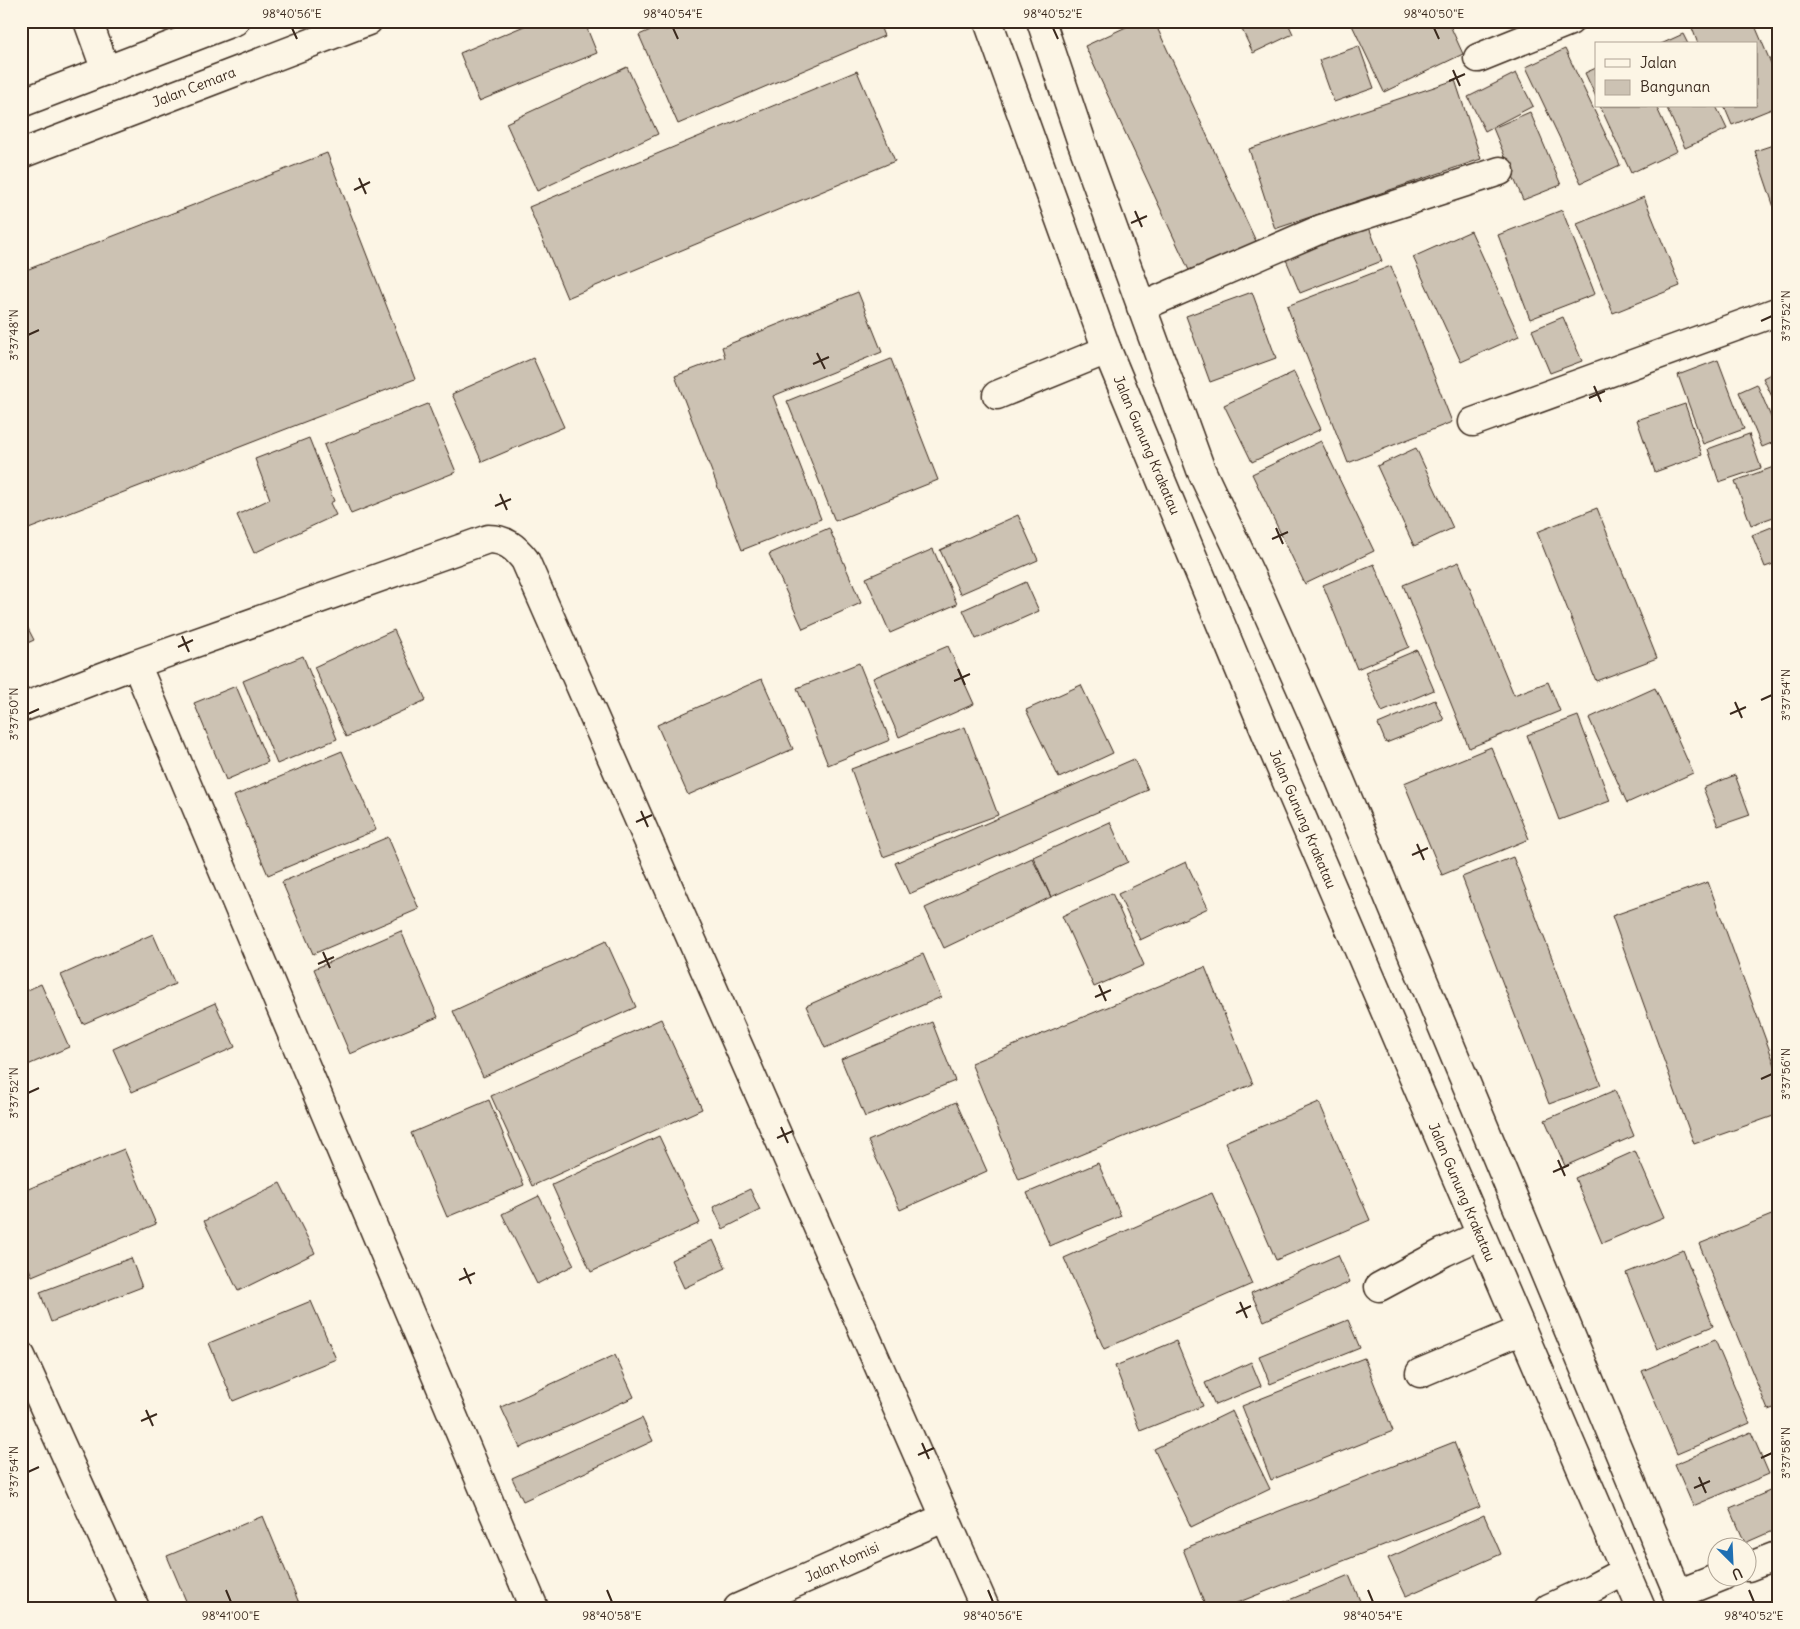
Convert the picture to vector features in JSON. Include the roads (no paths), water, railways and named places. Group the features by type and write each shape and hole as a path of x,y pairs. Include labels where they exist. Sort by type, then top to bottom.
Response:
{"main road":[{"path":"88,21 106,71"},
{"path":"21,104 236,21"},
{"name":"Jalan Cemara","path":"21,154 368,21"},
{"name":"Jalan Gunung Krakatau","path":"988,21 1107,350 1275,754 1641,1608"},
{"path":"1041,21 1082,143 1201,470 1257,589 1318,727 1681,1601 1708,1585"},
{"path":"1478,58 1570,21"},
{"path":"1141,306 1321,229 1500,171"},
{"path":"1473,422 1779,311"},
{"path":"997,395 1107,350"},
{"path":"21,708 136,664 488,539 506,542 516,549 526,560 985,1608"},
{"path":"136,664 534,1608"},
{"path":"1379,1287 1444,1252 1481,1235"},
{"path":"1420,1373 1522,1330"},
{"path":"21,1356 134,1608"},
{"name":"Jalan Komisi","path":"738,1608 946,1517"},
{"path":"1758,1563 1779,1555"},
{"path":"1549,1608 1625,1571"}]}
